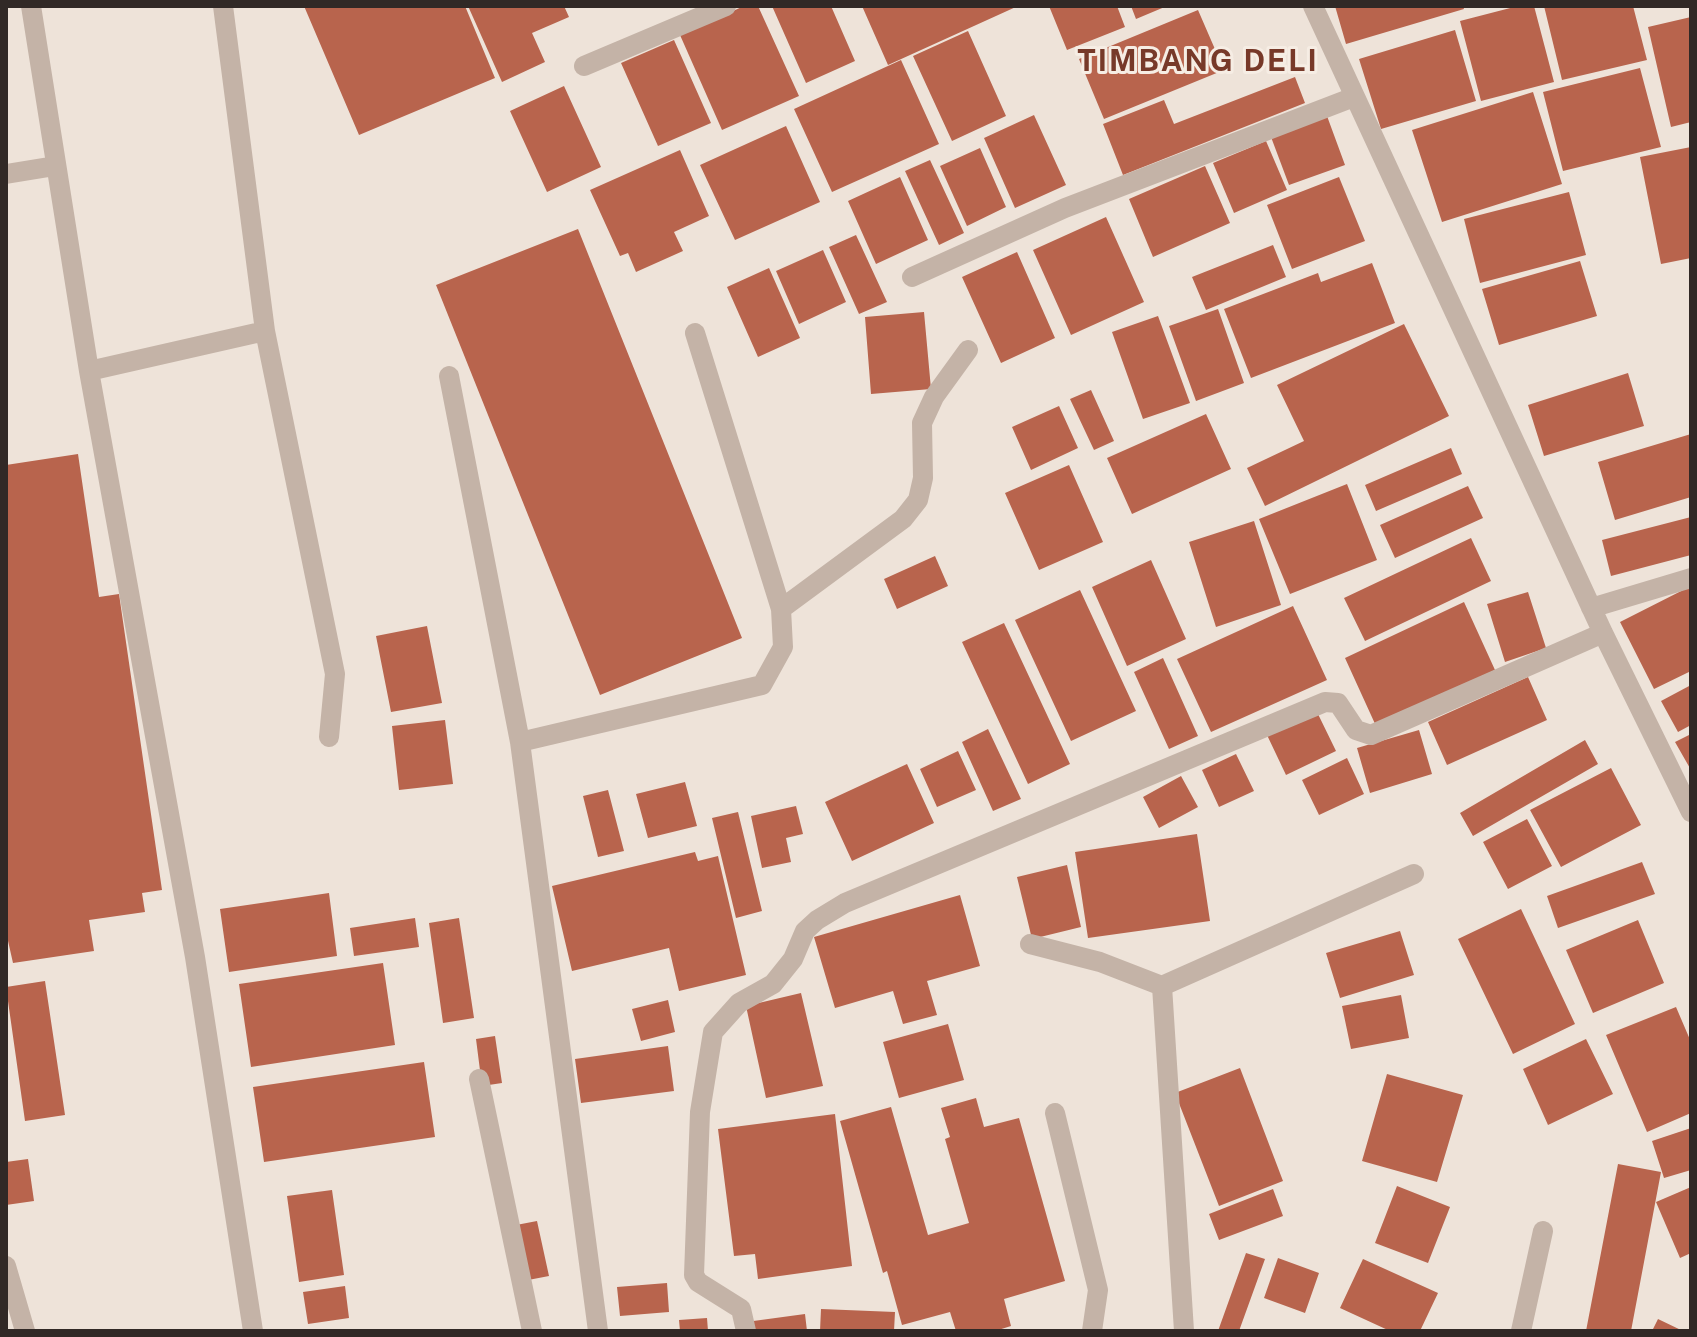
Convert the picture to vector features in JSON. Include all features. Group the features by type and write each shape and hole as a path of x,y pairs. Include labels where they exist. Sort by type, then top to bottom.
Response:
{"street":[{"path":"31,6 89,371 195,957 253,1331"},
{"path":"223,6 265,331 335,674 329,737"},
{"path":"584,66 726,6"},
{"path":"1313,6 1591,608 1691,812"},
{"path":"912,277 1065,208 1354,97"},
{"path":"6,174 55,166"},
{"path":"89,371 265,331"},
{"path":"520,742 762,685 783,647 781,609 695,333"},
{"path":"781,609 903,519 918,500 923,478 922,423 934,397 968,350"},
{"path":"449,376 520,742 598,1331"},
{"path":"1591,608 1691,578"},
{"path":"746,1331 741,1309 698,1282 694,1275 700,1112 713,1032 739,1003 773,984 793,959 805,931 817,920 845,903 1325,702 1338,703 1356,730 1371,735 1603,633"},
{"path":"1030,944 1100,962 1162,986 1414,874"},
{"path":"1162,986 1184,1331"},
{"path":"479,1079 532,1331"},
{"path":"1055,1113 1098,1290 1092,1331"},
{"path":"1521,1331 1543,1231"},
{"path":"6,1266 25,1331"}],"building":[{"path":"304,6 465,6 495,78 359,135"},
{"path":"468,6 564,6 569,17 532,33 545,62 502,82"},
{"path":"744,6 758,6 799,96 722,130 680,35"},
{"path":"772,6 831,6 855,61 806,83"},
{"path":"862,6 1018,6 888,65"},
{"path":"1049,6 1117,6 1125,27 1067,50"},
{"path":"1131,6 1167,6 1136,19"},
{"path":"1335,6 1463,6 1464,9 1346,44"},
{"path":"1518,6 1534,6 1554,82 1481,101 1460,21"},
{"path":"1544,6 1633,6 1647,60 1562,80"},
{"path":"1198,10 1224,70 1104,119 1079,59"},
{"path":"1691,17 1691,122 1671,127 1648,27"},
{"path":"1455,30 1476,101 1381,129 1359,59"},
{"path":"968,31 1006,116 952,141 913,56"},
{"path":"674,40 711,123 658,146 621,63"},
{"path":"901,60 939,144 832,192 794,109"},
{"path":"1640,68 1661,147 1563,171 1543,92"},
{"path":"1295,77 1305,103 1123,175 1103,124 1164,100 1174,124"},
{"path":"564,86 601,167 547,192 510,111"},
{"path":"1533,92 1562,184 1442,222 1412,130"},
{"path":"1034,115 1066,185 1015,208 984,138"},
{"path":"1327,116 1345,165 1289,185 1271,137"},
{"path":"786,126 820,202 735,240 700,165"},
{"path":"1266,141 1287,190 1234,213 1213,163"},
{"path":"1691,147 1691,258 1661,264 1640,157"},
{"path":"980,148 1006,207 967,226 940,166"},
{"path":"680,150 709,216 674,232 683,251 636,272 628,253 620,256 590,190"},
{"path":"930,160 964,233 939,245 905,171"},
{"path":"1205,166 1230,223 1153,257 1129,199"},
{"path":"900,177 928,240 876,264 848,201"},
{"path":"1339,177 1365,241 1292,269 1267,205"},
{"path":"1569,192 1586,255 1480,283 1464,219"},
{"path":"1106,217 1144,302 1071,335 1033,250"},
{"path":"578,229 742,638 600,695 436,285"},
{"path":"856,235 887,302 859,314 829,247"},
{"path":"1273,245 1286,277 1206,310 1192,277"},
{"path":"823,250 846,302 799,324 776,271"},
{"path":"1017,252 1055,338 1001,363 962,277"},
{"path":"1580,261 1597,316 1499,345 1482,289"},
{"path":"1372,263 1395,323 1251,378 1224,309 1318,273 1321,282"},
{"path":"769,268 800,338 758,357 727,287"},
{"path":"1218,309 1244,383 1196,401 1169,326"},
{"path":"924,312 931,389 871,394 865,317"},
{"path":"1158,316 1190,403 1143,419 1112,332"},
{"path":"1404,324 1449,416 1265,506 1247,468 1304,441 1277,385"},
{"path":"1628,373 1644,426 1544,456 1528,405"},
{"path":"1091,390 1114,441 1094,450 1070,399"},
{"path":"1059,406 1078,448 1031,470 1012,427"},
{"path":"1206,414 1231,469 1132,514 1107,458"},
{"path":"1691,434 1691,497 1615,520 1598,462"},
{"path":"1451,448 1462,474 1376,511 1365,485"},
{"path":"78,454 99,597 119,594 162,890 142,893 145,912 89,920 94,951 13,963 6,932 6,465"},
{"path":"1069,465 1103,542 1039,570 1005,493"},
{"path":"1347,484 1377,560 1290,594 1259,519"},
{"path":"1468,486 1483,518 1395,558 1380,525"},
{"path":"1691,517 1691,555 1611,576 1602,540"},
{"path":"1254,521 1281,605 1216,627 1189,542"},
{"path":"1471,538 1491,581 1365,641 1344,598"},
{"path":"935,556 948,586 897,609 884,579"},
{"path":"1151,560 1186,639 1127,666 1092,587"},
{"path":"1691,586 1691,671 1654,689 1620,622"},
{"path":"1080,590 1136,711 1071,741 1015,620"},
{"path":"1528,592 1546,648 1505,662 1487,604"},
{"path":"1464,602 1495,670 1376,726 1345,658"},
{"path":"1293,606 1327,680 1211,732 1177,659"},
{"path":"1004,623 1070,764 1028,784 962,642"},
{"path":"427,626 442,703 391,712 376,636"},
{"path":"1163,658 1198,736 1169,749 1134,672"},
{"path":"1528,677 1547,720 1447,765 1428,722"},
{"path":"1691,685 1691,725 1678,732 1661,701"},
{"path":"1317,712 1336,751 1286,775 1267,735"},
{"path":"445,720 453,784 399,790 392,726"},
{"path":"988,729 1021,799 993,811 962,742"},
{"path":"1419,730 1432,774 1370,793 1357,748"},
{"path":"1691,734 1691,770 1675,742"},
{"path":"1585,740 1598,764 1473,836 1460,813"},
{"path":"958,751 976,790 937,807 920,769"},
{"path":"1236,754 1254,791 1219,807 1202,770"},
{"path":"1347,758 1364,794 1319,815 1302,780"},
{"path":"907,764 934,823 852,861 825,802"},
{"path":"1611,768 1641,825 1561,867 1530,810"},
{"path":"1181,776 1198,807 1159,828 1143,797"},
{"path":"685,782 697,826 648,838 636,794"},
{"path":"608,790 624,851 598,857 583,796"},
{"path":"796,806 803,834 786,838 791,862 762,868 751,816"},
{"path":"738,812 762,911 736,918 712,818"},
{"path":"1527,819 1552,866 1508,889 1483,842"},
{"path":"1197,834 1210,921 1088,938 1075,852"},
{"path":"695,852 698,861 718,856 746,975 679,991 669,948 572,971 552,886"},
{"path":"1642,862 1655,894 1558,928 1547,896"},
{"path":"1067,865 1081,927 1032,939 1017,877"},
{"path":"329,893 337,956 229,972 220,909"},
{"path":"960,895 980,966 927,981 937,1015 903,1024 893,991 835,1008 814,937"},
{"path":"1521,909 1575,1024 1513,1054 1458,939"},
{"path":"415,918 419,947 354,956 350,928"},
{"path":"459,918 474,1018 443,1023 429,923"},
{"path":"1638,920 1664,983 1593,1013 1566,950"},
{"path":"1400,931 1414,975 1340,998 1326,953"},
{"path":"383,963 395,1045 251,1067 239,984"},
{"path":"45,981 65,1115 25,1121 6,987"},
{"path":"801,993 823,1086 766,1098 746,1006"},
{"path":"1401,995 1409,1038 1351,1049 1342,1006"},
{"path":"668,1000 675,1032 641,1041 632,1009"},
{"path":"1676,1007 1691,1042 1691,1113 1647,1132 1606,1035"},
{"path":"948,1024 964,1080 899,1098 883,1042"},
{"path":"495,1036 502,1083 482,1086 476,1039"},
{"path":"1586,1039 1613,1094 1548,1125 1523,1069"},
{"path":"668,1046 674,1091 581,1103 575,1059"},
{"path":"424,1062 435,1137 264,1162 253,1087"},
{"path":"1240,1068 1283,1181 1219,1206 1175,1093"},
{"path":"1387,1074 1463,1095 1437,1182 1362,1161"},
{"path":"976,1098 984,1127 1019,1118 1065,1281 1004,1299 1011,1326 995,1331 956,1331 950,1312 902,1325 887,1271 883,1273 840,1121 891,1107 928,1235 969,1223 945,1139 950,1137 941,1108"},
{"path":"835,1114 852,1266 758,1279 755,1254 734,1256 718,1129"},
{"path":"1691,1128 1691,1170 1664,1178 1652,1141"},
{"path":"28,1159 34,1201 6,1205 6,1162"},
{"path":"1618,1164 1661,1172 1631,1331 1586,1331"},
{"path":"1397,1186 1450,1207 1428,1263 1375,1243"},
{"path":"1691,1187 1691,1253 1680,1258 1656,1202"},
{"path":"1273,1189 1283,1216 1219,1240 1209,1214"},
{"path":"332,1190 344,1275 299,1282 287,1196"},
{"path":"537,1221 549,1276 523,1281 511,1226"},
{"path":"1246,1253 1265,1259 1239,1331 1218,1331"},
{"path":"1278,1258 1319,1273 1305,1313 1264,1298"},
{"path":"1363,1259 1438,1293 1420,1331 1390,1331 1340,1308"},
{"path":"667,1283 669,1312 620,1316 617,1287"},
{"path":"345,1286 349,1318 308,1324 303,1292"},
{"path":"821,1309 895,1312 894,1331 820,1331"},
{"path":"805,1314 807,1331 748,1331 746,1322"},
{"path":"707,1318 708,1331 680,1331 679,1320"},
{"path":"1658,1319 1683,1331 1652,1331"}],"district":[{"name":"TIMBANG DELI","path":"1198,62"}]}
